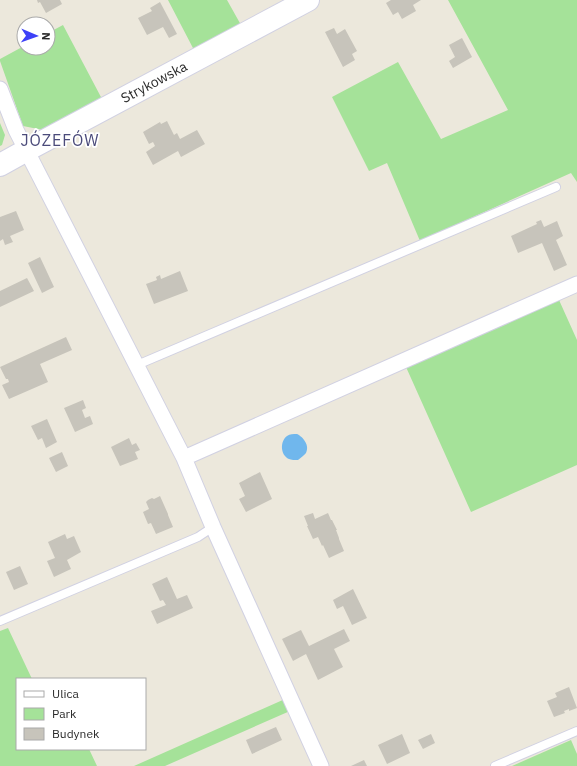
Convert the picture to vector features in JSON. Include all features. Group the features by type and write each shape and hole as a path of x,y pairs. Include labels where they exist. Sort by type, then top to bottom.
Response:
{"street":[{"name":"Strykowska","path":"0,165 308,0"},
{"path":"0,89 16,130 184,458 213,527 321,766"},
{"path":"184,458 577,284"}],"lane":[{"path":"137,365 556,187"},
{"path":"0,621 198,536 213,527"},
{"path":"495,766 577,731"}],"green space":[{"path":"168,0 227,0 241,25 194,50"},
{"path":"448,0 577,0 577,182 571,173 420,241 387,163 369,171 332,97 398,62 441,139 508,110"},
{"path":"63,25 102,99 43,130 23,126 0,59 16,50 16,56 56,56 56,29"},
{"path":"0,123 5,135 2,145 0,146"},
{"path":"559,300 577,340 577,465 471,512 406,367"},
{"path":"8,628 32,678 16,678 16,750 89,750 97,766 0,766 0,631"},
{"path":"285,699 290,711 165,766 134,766"},
{"path":"571,740 577,754 577,766 512,766"}],"water":[{"path":"297,434 302,437 307,447 306,453 298,460 286,457 282,448 283,441 288,435"}],"building":[{"path":"37,0 60,0 62,4 46,13 40,2 38,3"},
{"path":"391,0 421,0 413,5 416,11 402,19 398,12 393,15 386,3"},
{"path":"160,2 177,34 169,38 163,27 147,35 138,18 152,11 150,8"},
{"path":"334,28 337,34 345,29 357,51 352,54 355,60 343,67 325,32"},
{"path":"462,38 472,57 453,68 449,61 455,57 449,45"},
{"path":"167,121 174,135 177,133 180,139 197,130 205,144 181,157 178,151 153,165 146,152 155,146 153,142 149,144 143,132 160,122 161,124"},
{"path":"16,211 24,230 10,236 13,242 5,245 3,239 0,241 0,217"},
{"path":"541,220 544,227 557,221 563,236 556,240 567,265 554,271 542,243 518,253 511,236 537,224 536,222"},
{"path":"40,257 54,287 42,293 28,263"},
{"path":"180,271 188,291 154,304 146,284 157,280 156,277 160,275 161,279"},
{"path":"27,278 34,291 0,307 0,291"},
{"path":"66,337 72,350 40,364 48,382 9,399 2,385 9,382 0,367"},
{"path":"83,400 86,408 82,410 85,418 90,416 93,424 75,432 64,408"},
{"path":"47,419 57,442 46,448 42,438 38,440 31,426"},
{"path":"129,438 132,445 136,443 140,450 135,452 138,459 120,466 111,447"},
{"path":"62,452 68,466 56,472 49,458"},
{"path":"260,472 272,499 246,512 239,499 245,496 239,483"},
{"path":"160,496 173,527 156,534 151,523 148,524 143,512 149,509 146,502 148,500"},
{"path":"313,513 315,519 328,513 337,530 344,551 329,558 318,537 313,539 304,516"},
{"path":"65,534 67,539 74,536 81,552 67,560 71,569 54,577 47,561 55,558 48,542"},
{"path":"20,566 28,584 14,590 6,572"},
{"path":"167,577 177,599 187,595 193,608 157,624 151,611 166,605 163,600 160,601 152,584"},
{"path":"353,589 367,618 352,625 343,606 337,609 333,600"},
{"path":"344,629 350,641 334,649 343,667 318,680 306,654 293,661 282,639 301,630 309,646"},
{"path":"569,687 577,708 569,711 569,709 564,711 565,713 554,717 547,701 557,697 555,693"},
{"path":"276,727 282,740 252,754 246,740"},
{"path":"402,734 410,753 387,764 378,745"},
{"path":"431,734 435,743 423,749 418,740"},
{"path":"364,760 367,766 351,766"}],"district":[{"name":"JÓZEFÓW","path":"60,140"}]}
